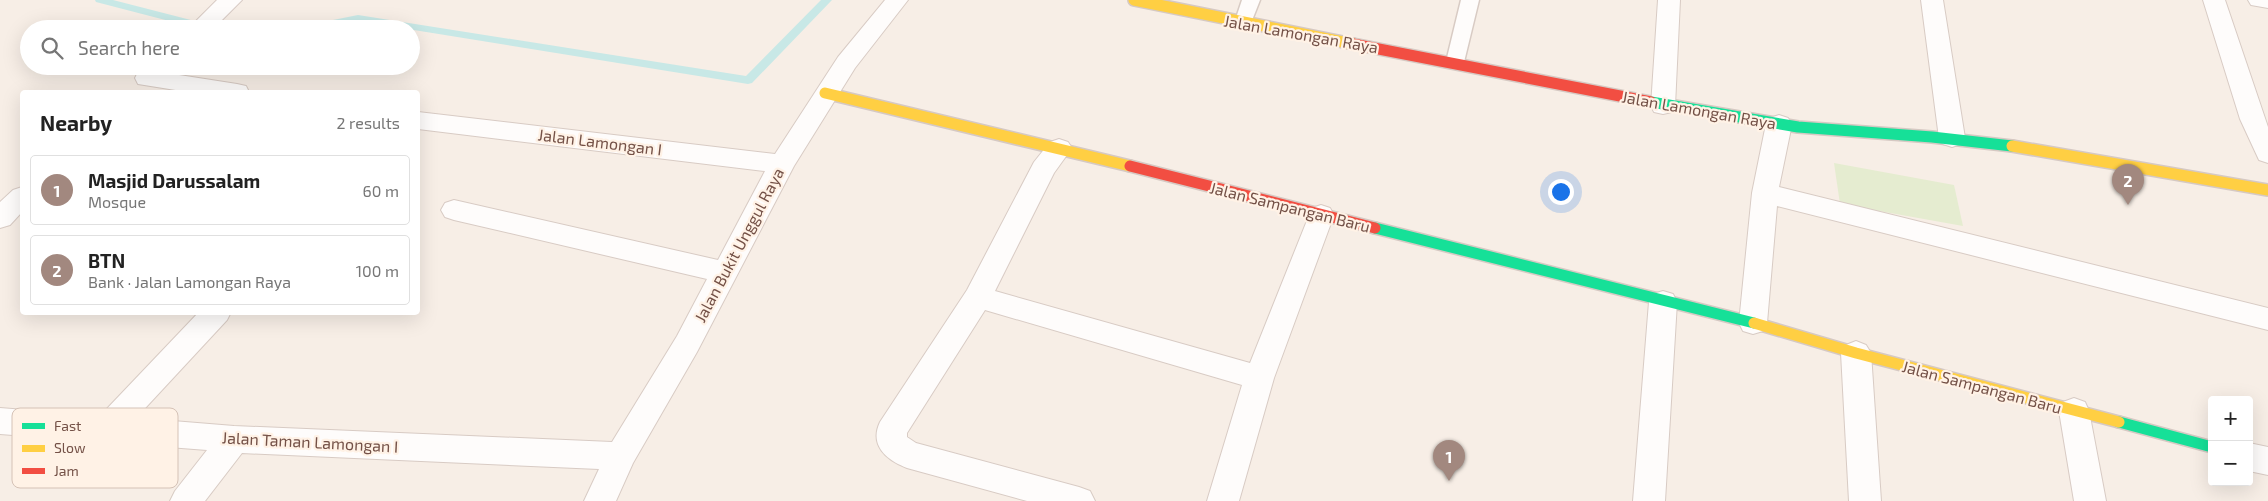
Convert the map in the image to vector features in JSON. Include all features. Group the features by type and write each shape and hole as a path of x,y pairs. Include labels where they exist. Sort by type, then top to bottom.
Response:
{"street":[{"name":"Jalan Bukit Unggul Raya","path":"600,501 620,456 687,344 782,164 825,93 868,34 896,0"},
{"name":"Jalan Lamongan Raya","path":"1134,0 1243,24 1455,62 1663,106 1845,132 1952,138 2077,154 2268,190"},
{"path":"1663,106 1669,0"},
{"path":"1932,0 1952,138"},
{"path":"2214,0 2252,119 2268,154"},
{"path":"2259,0 2268,2"},
{"path":"209,20 228,3"},
{"path":"146,79 223,90"},
{"name":"Jalan Sampangan Baru","path":"825,93 1059,148 1321,216 1753,323 2074,412 2208,446"},
{"name":"Jalan Lamongan I","path":"420,120 782,164"},
{"path":"1753,323 1765,193 1779,124"},
{"path":"1059,148 1043,169 978,297 891,431 893,444 907,454 1079,501"},
{"path":"1765,193 2268,319"},
{"path":"0,218 20,199"},
{"path":"454,210 725,272"},
{"path":"1223,501 1259,378 1321,216"},
{"path":"978,297 1259,378"},
{"path":"1648,501 1663,302"},
{"path":"128,408 214,315"},
{"path":"1856,353 1865,501"},
{"path":"2074,412 2090,501"},
{"name":"Jalan Taman Lamongan I","path":"178,435 234,439 620,456"},
{"path":"186,501 234,439"},
{"path":"2253,457 2268,461"}],"lane":[{"path":"1243,24 1250,0"},
{"path":"1455,62 1470,0"}],"green space":[{"path":"1834,163 1954,185 1963,226 1840,204"}],"waterway":[{"path":"100,0 179,20"},
{"path":"420,28 748,80 827,0"},
{"path":"348,20 358,18 371,20"}],"traffic: fast":[{"path":"1651,102 1798,127 1932,137 2012,146"},
{"path":"1375,228 1754,323"},
{"path":"2119,422 2208,446"}],"traffic: slow":[{"path":"1134,0 1353,44"},
{"path":"825,93 1130,166"},
{"path":"2012,146 2268,190"},
{"path":"1754,323 1856,353 2119,422"}],"traffic: jam":[{"path":"1353,44 1651,102"},
{"path":"1130,166 1375,228"}],"place":[{"name":"BTN","path":"2128,205"},
{"name":"Masjid Darussalam","path":"1449,481"}]}
